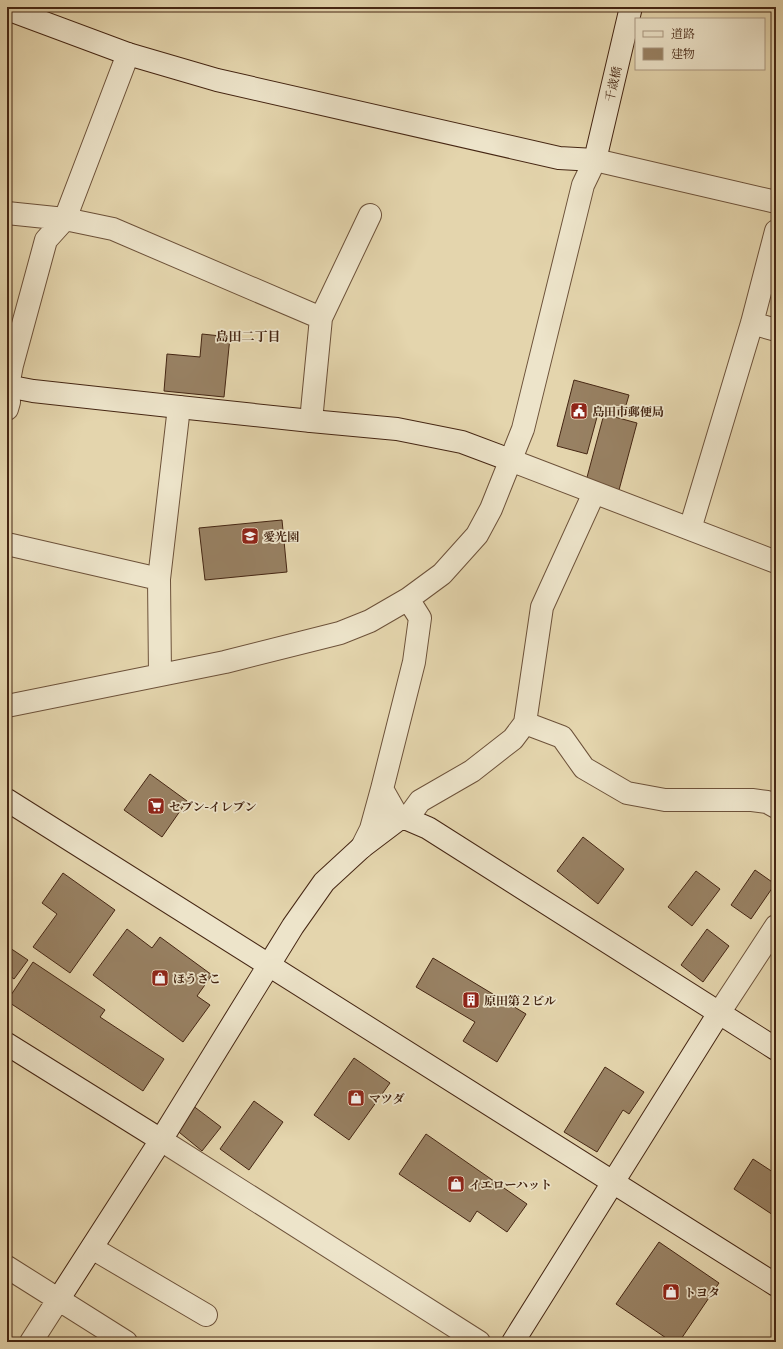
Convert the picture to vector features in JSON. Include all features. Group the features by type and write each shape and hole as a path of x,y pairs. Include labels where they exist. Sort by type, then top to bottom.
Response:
{"street":[{"name":"千歳橋","path":"7,706 226,662 340,633 370,621 408,599 442,574 477,535 491,509 523,429 583,185 595,160 631,7"},
{"path":"7,9 128,54 216,80 559,158 595,160 776,202"},
{"path":"7,409 9,402 8,386 12,365 46,240 65,219 128,54"},
{"path":"7,213 65,219 113,229 321,318"},
{"path":"311,421 321,318 370,216"},
{"path":"690,529 752,324 776,231"},
{"path":"752,324 776,330"},
{"path":"8,386 33,391 396,429 462,442 776,562"},
{"path":"160,675 159,578 179,407"},
{"path":"31,1342 161,1140 293,926 324,882 362,847 403,819 420,801 472,771 513,739 525,723 542,607 594,493"},
{"path":"7,544 159,578"},
{"path":"362,847 371,829 382,789 415,654 420,618 408,599"},
{"path":"525,723 562,737 584,768 628,793 665,800 752,800 768,802 776,807"},
{"path":"382,789 403,819 434,832 776,1049"},
{"path":"7,800 612,1183 776,1285"},
{"path":"513,1342 719,1013 776,926"},
{"path":"7,1044 479,1342"},
{"path":"92,1248 206,1315"},
{"path":"7,1267 126,1342"}],"building":[{"path":"202,334 230,337 224,397 164,391 167,354 200,357"},
{"path":"574,380 629,395 624,412 600,406 587,454 557,446"},
{"path":"604,414 637,423 619,490 586,481"},
{"path":"282,520 287,572 205,580 199,528"},
{"path":"150,774 187,801 162,837 124,810"},
{"path":"583,837 624,869 598,904 557,871"},
{"path":"755,870 775,884 751,919 731,905"},
{"path":"696,871 720,889 692,926 668,907"},
{"path":"63,873 115,910 70,973 33,947 57,914 42,903"},
{"path":"127,929 152,948 160,937 212,975 197,996 210,1005 183,1042 93,975"},
{"path":"707,929 729,946 703,982 681,965"},
{"path":"7,946 28,960 14,979 7,974"},
{"name":"原田第２ビル","path":"433,958 526,1014 497,1062 463,1041 475,1022 416,987"},
{"path":"33,962 105,1010 100,1017 164,1059 143,1091 7,1001"},
{"path":"354,1058 390,1083 349,1140 314,1115"},
{"path":"605,1067 644,1092 629,1114 623,1110 597,1152 564,1132"},
{"path":"254,1101 283,1122 249,1170 220,1149"},
{"path":"192,1105 221,1127 202,1151 174,1128"},
{"path":"426,1134 527,1204 507,1232 477,1211 470,1222 399,1174"},
{"path":"753,1159 776,1174 776,1217 734,1189"},
{"path":"659,1242 719,1283 679,1342 672,1342 616,1304"}],"place":[{"name":"島田市郵便局","path":"579,411"},
{"name":"愛光園","path":"250,536"},
{"name":"セブン-イレブン","path":"156,806"},
{"name":"ほうさこ","path":"160,978"},
{"name":"原田第２ビル","path":"471,1000"},
{"name":"マツダ","path":"356,1098"},
{"name":"イエローハット","path":"456,1184"},
{"name":"トヨタ","path":"671,1292"}],"district":[{"name":"島田二丁目","path":"248,336"}]}
